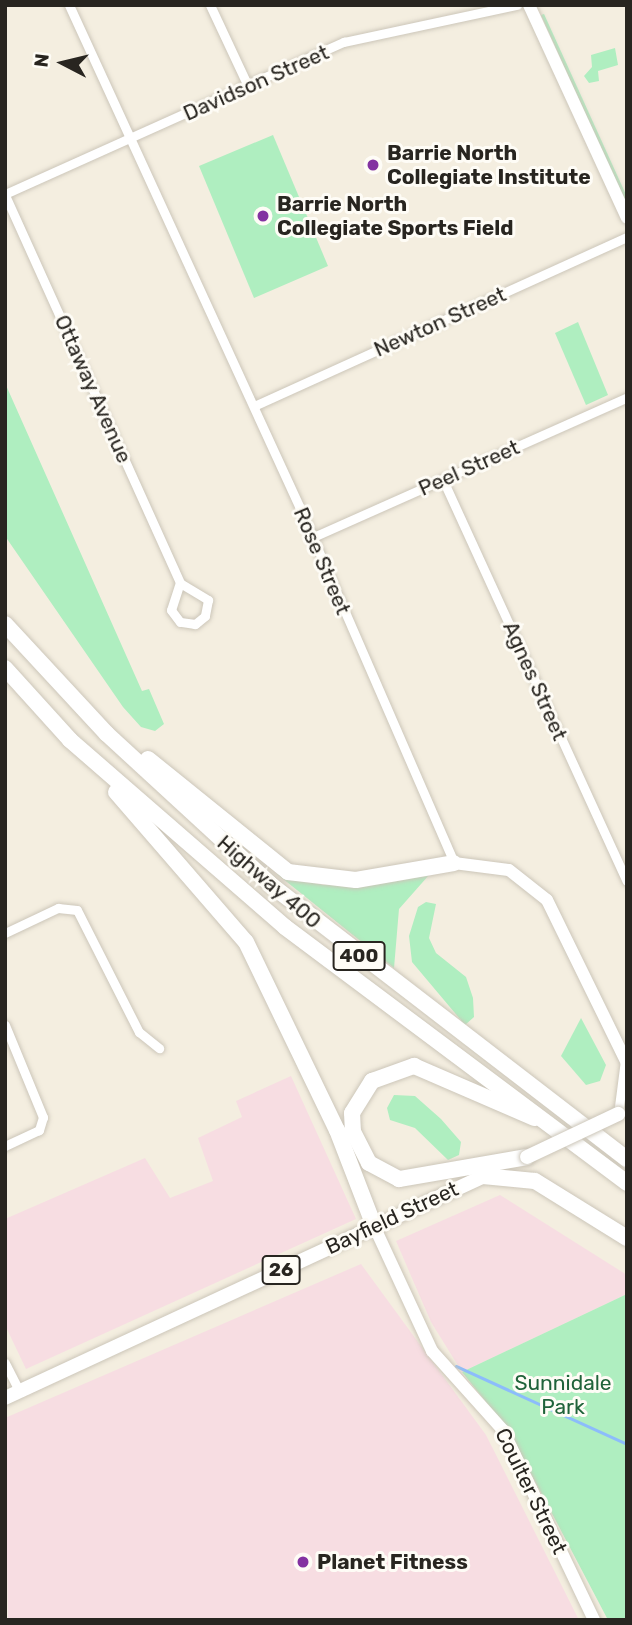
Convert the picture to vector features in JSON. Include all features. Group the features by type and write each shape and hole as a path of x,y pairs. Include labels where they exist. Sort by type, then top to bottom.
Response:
{"highway":[{"name":"Highway 400","path":"5,624 107,734 325,931 627,1159"},
{"name":"Highway 400","path":"5,668 70,740 285,927 627,1183"},
{"path":"107,734 148,759 288,872 356,880 454,863"},
{"path":"70,740 246,942 337,1130 374,1226"},
{"path":"527,1157 399,1179 369,1163 353,1132 352,1114 372,1081 414,1066 546,1121"},
{"path":"483,1176 535,1181 627,1238"}],"main road":[{"name":"Bayfield Street","path":"5,1398 622,1111"}],"street":[{"name":"Rose Street","path":"69,5 254,406 454,863"},
{"path":"210,5 248,86"},
{"name":"Davidson Street","path":"5,195 344,42 517,5"},
{"path":"529,5 627,218"},
{"name":"Ottaway Avenue","path":"5,195 180,583"},
{"name":"Newton Street","path":"254,406 627,237"},
{"name":"Peel Street","path":"311,538 627,397"},
{"name":"Agnes Street","path":"443,480 627,881"},
{"path":"180,583 208,600 205,616 195,624 180,622 171,610 180,583"},
{"path":"454,863 509,870 535,887 558,916 626,1061 622,1111"},
{"path":"5,933 58,908 77,910 139,1031 159,1048"},
{"path":"5,1026 43,1117 39,1130 5,1146"},
{"name":"Coulter Street","path":"374,1226 432,1351 503,1430 594,1620"},
{"path":"5,1363 19,1391"}],"shaded area":[{"path":"291,1076 356,1219 26,1369 5,1325 5,1219 145,1158 170,1198 213,1181 198,1138 242,1117 236,1101"},
{"path":"500,1195 627,1275 627,1294 462,1372 431,1322 396,1241"},
{"path":"361,1264 486,1435 579,1620 8,1620 5,1418"}],"green space":[{"path":"544,14 627,197 627,207 541,15"},
{"path":"615,48 618,65 598,71 599,81 589,83 584,76 592,67 591,55"},
{"name":"Barrie North Collegiate Sports Field","path":"273,135 328,266 254,298 199,166"},
{"path":"578,322 608,395 586,405 555,333"},
{"path":"5,383 142,691 149,689 164,724 155,731 141,727 123,707 5,536"},
{"path":"277,874 323,885 429,875 399,909 394,968"},
{"path":"426,902 436,904 429,938 436,953 466,977 473,998 474,1017 465,1025 412,962 409,936 418,907"},
{"path":"581,1018 606,1065 600,1081 586,1085 561,1056"},
{"path":"394,1095 415,1096 441,1119 461,1142 459,1155 448,1160 415,1128 390,1120 387,1108"},
{"name":"Sunnidale Park","path":"627,1294 627,1620 608,1620 507,1428 462,1372"}],"waterway":[{"path":"456,1366 627,1444"}],"place":[{"name":"Barrie North Collegiate Institute","path":"373,165"},
{"name":"Barrie North Collegiate Sports Field","path":"263,216"},
{"name":"Planet Fitness","path":"303,1562"}]}
